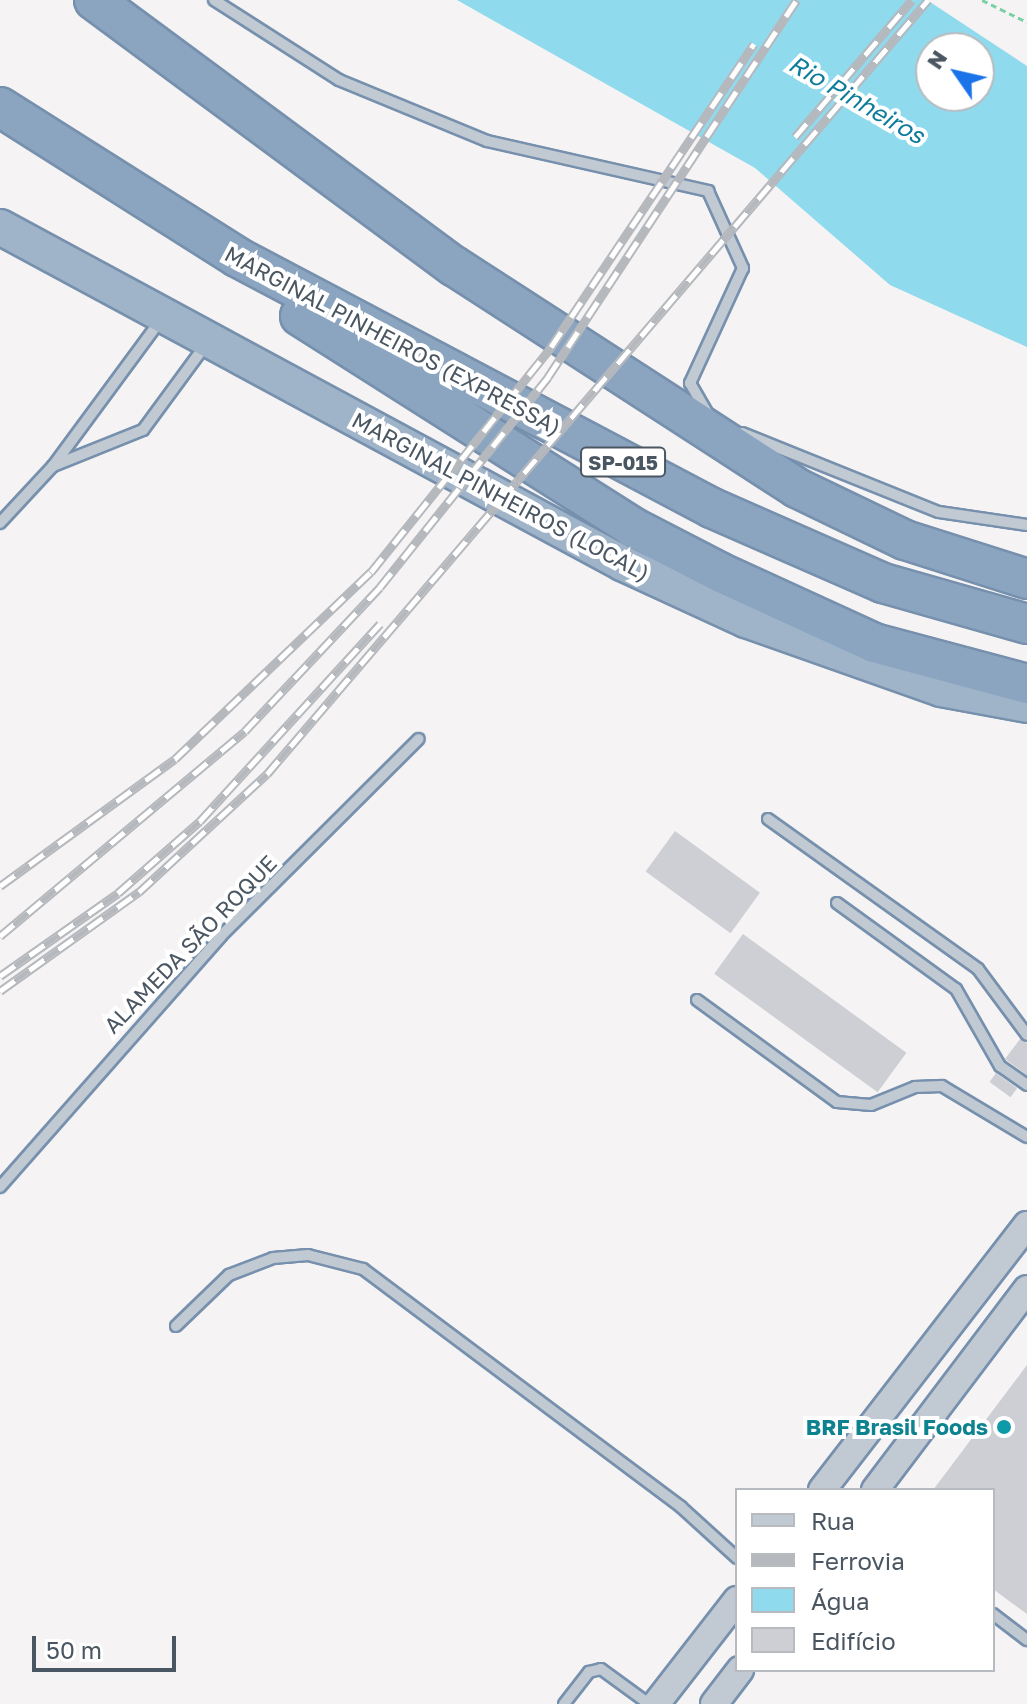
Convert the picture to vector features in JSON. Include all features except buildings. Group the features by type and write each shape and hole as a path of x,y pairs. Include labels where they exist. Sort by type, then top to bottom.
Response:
{"highway":[{"path":"94,0 454,266 772,472 905,540 1027,579"},
{"name":"MARGINAL PINHEIROS (EXPRESSA)","path":"0,107 237,257 803,552 1027,624"},
{"name":"MARGINAL PINHEIROS (LOCAL)","path":"0,227 624,564 746,620 928,685 1027,705"},
{"path":"237,257 268,293 334,340 632,527 874,643 1027,684"}],"street":[{"path":"824,1488 1027,1225"},
{"path":"877,1488 1027,1289 997,1264"},
{"path":"656,1704 735,1603"},
{"path":"714,1704 738,1672"}],"lane":[{"path":"214,0 339,80 487,141 708,191 743,268 690,383 712,420 939,512 1027,525"},
{"path":"0,523 53,466 164,314"},
{"path":"53,466 143,430 210,339"},
{"name":"ALAMEDA SÃO ROQUE","path":"0,1187 221,936 419,739"},
{"path":"768,819 978,969 1010,1021 1027,1035"},
{"path":"837,903 956,989 1000,1066 1027,1085"},
{"path":"697,1000 837,1102 871,1105 915,1087 942,1086 1027,1137"},
{"path":"176,1326 229,1275 273,1258 308,1255 363,1269 681,1507 735,1556"},
{"path":"995,1616 1027,1640"},
{"path":"564,1704 589,1672 601,1669 649,1704"}],"path":[{"path":"982,0 1027,22"}],"water":[{"name":"Rio Pinheiros","path":"457,0 927,0 975,32 915,32 915,112 995,112 995,45 1027,66 1027,347 890,285 755,168"}],"railway":[{"path":"0,936 245,731 380,587 548,377 797,0"},
{"path":"795,137 912,0"},
{"path":"0,991 139,892 267,774 928,0"},
{"path":"0,886 175,759 371,572 551,347 754,44"},
{"path":"0,976 118,893 200,821 380,624"}],"place":[{"name":"BRF Brasil Foods","path":"1004,1427"}]}
